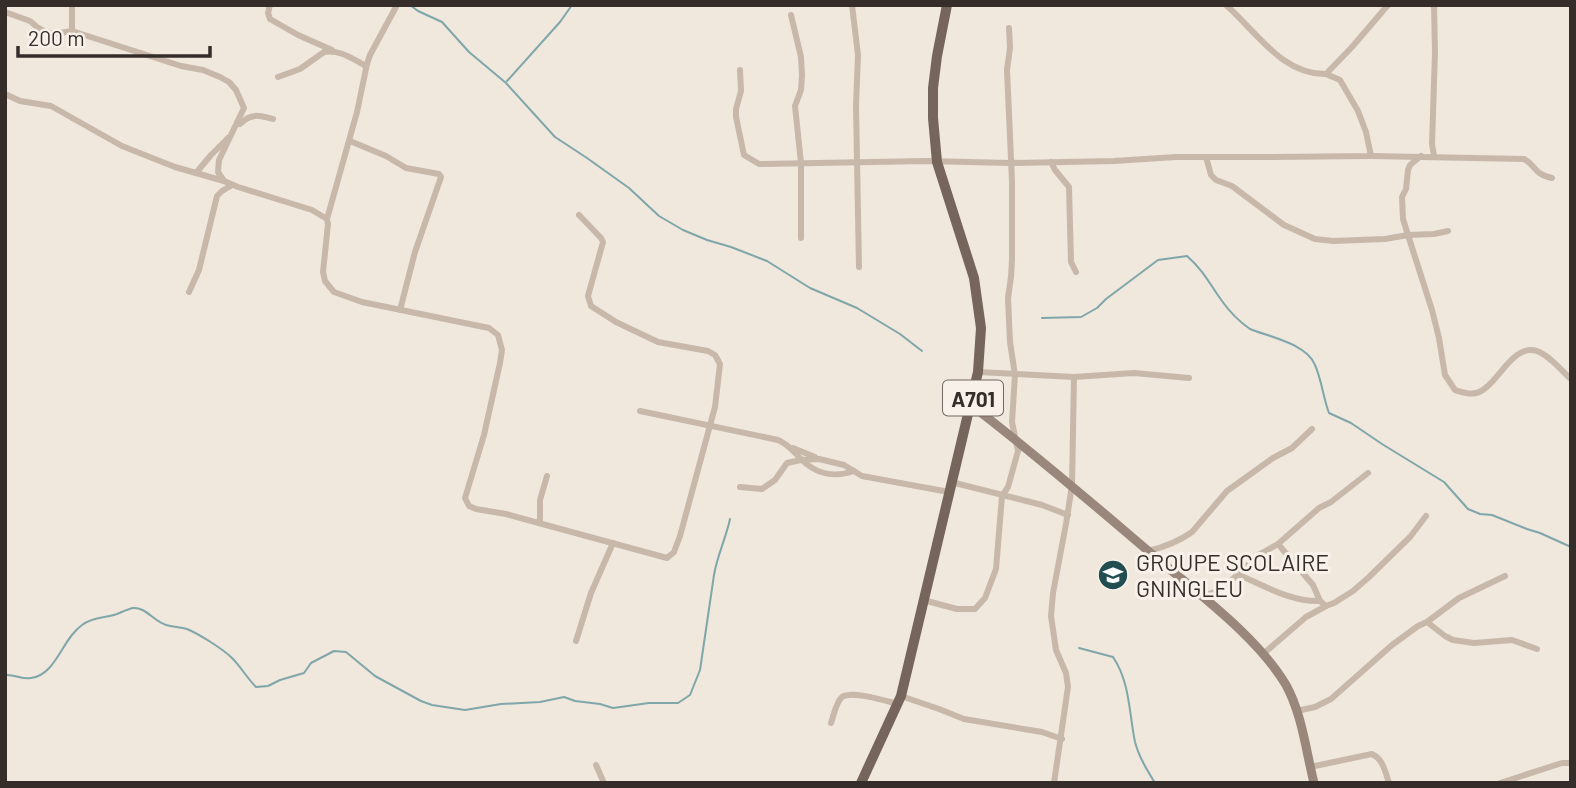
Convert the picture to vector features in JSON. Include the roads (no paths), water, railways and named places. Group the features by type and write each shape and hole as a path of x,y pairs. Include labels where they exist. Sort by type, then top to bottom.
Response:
{"main road":[{"name":"A701","path":"861,783 899,700 978,372 981,328 974,278 937,162 933,118 933,88 947,5"}],"street":[{"path":"72,5 72,31"},
{"path":"270,5 270,19 366,66"},
{"path":"397,5 366,66 350,141 327,219 323,272 325,281 334,292 353,299 474,324 489,328 498,335 502,350 500,363 466,493 469,506 667,558 672,555 685,520 710,425 720,364 715,355 708,351 658,342 616,322 591,306 588,296 603,242 579,215"},
{"path":"852,5 858,55 856,106 859,267"},
{"path":"1226,5 1280,58 1309,73 1326,74 1340,80 1358,111 1371,156"},
{"path":"1326,74 1388,5"},
{"path":"1434,5 1434,156"},
{"path":"5,12 30,21 46,32 54,34 72,31 181,66 196,67 229,82 244,107 219,160 218,172 224,181"},
{"path":"790,15 802,66 801,90 795,106 801,163 801,238"},
{"path":"923,600 957,609 975,610 985,598 998,559 1002,496 1008,487 1018,452 1012,422 1015,375 1008,298 1012,260 1007,70 1009,28"},
{"path":"278,77 300,69 324,52 334,51"},
{"path":"740,70 741,91 736,117 744,155 759,164 1010,163 1114,161 1176,156 1434,156 1524,159 1538,173 1552,178"},
{"path":"5,94 20,101 51,106 122,146 175,167 312,210 327,219"},
{"path":"242,113 273,119"},
{"path":"196,173 234,130 251,116"},
{"path":"350,141 386,156 405,168 428,171 441,177 415,252 400,310"},
{"path":"1421,156 1408,170 1406,190 1402,197 1403,219 1432,310 1445,375 1455,390 1474,393 1485,389 1514,358 1530,350 1550,359 1571,379"},
{"path":"1206,157 1211,175 1216,180 1233,186 1284,225 1315,239 1385,239 1448,230"},
{"path":"1051,162 1069,187 1071,262 1076,272"},
{"path":"189,292 199,270 217,196 232,185"},
{"path":"978,372 1074,377 1134,373 1189,378"},
{"path":"1054,783 1068,687 1066,673 1056,650 1051,616 1072,485 1074,377"},
{"path":"971,405 1072,485 1202,596 1263,654 1286,687 1297,711 1314,783"},
{"path":"640,411 778,440 818,459 844,465 869,478 1002,496 1042,505 1068,515"},
{"path":"1148,551 1163,548 1192,532 1227,491 1273,458 1292,448 1312,429"},
{"path":"791,447 802,460 829,475 854,471"},
{"path":"740,487 762,489 775,480 787,463 818,459"},
{"path":"1202,596 1221,590 1260,554 1278,544 1319,508 1368,474"},
{"path":"540,523 540,500 547,476"},
{"path":"1239,575 1287,596 1334,603 1368,578 1410,537 1426,516"},
{"path":"576,641 591,593 613,543"},
{"path":"1278,544 1313,585 1323,603"},
{"path":"1297,711 1315,707 1331,699 1392,645 1418,626 1460,598 1505,576"},
{"path":"1263,654 1323,603"},
{"path":"1427,622 1453,640 1474,643 1512,640 1537,649"},
{"path":"831,723 841,698 845,695 899,700 964,719 1042,732 1062,739"},
{"path":"1310,767 1372,754 1381,761 1389,783"},
{"path":"1500,783 1569,762"},
{"path":"596,765 604,783"}],"waterway":[{"path":"410,5 442,22 469,52 506,83 555,137 629,188 659,216 683,230 767,261 810,288 857,308 922,351"},
{"path":"507,81 572,5"},
{"path":"1042,318 1081,317 1097,308 1158,260 1187,256 1242,323 1250,329 1296,346 1311,358 1329,413 1351,423 1444,482 1468,509 1492,515 1571,547"},
{"path":"5,675 28,678 40,675 53,664 82,625 90,620 138,608 157,621 187,629 223,650 256,687 268,686 304,673 311,663 334,651 346,652 375,676 421,701 465,710 564,697 613,708 649,703 678,703 690,695 700,670 715,568 730,519"},
{"path":"1079,648 1113,657 1119,667 1126,687 1137,748 1155,783"}],"place":[{"name":"GROUPE SCOLAIRE GNINGLEU","path":"1113,575"}]}
